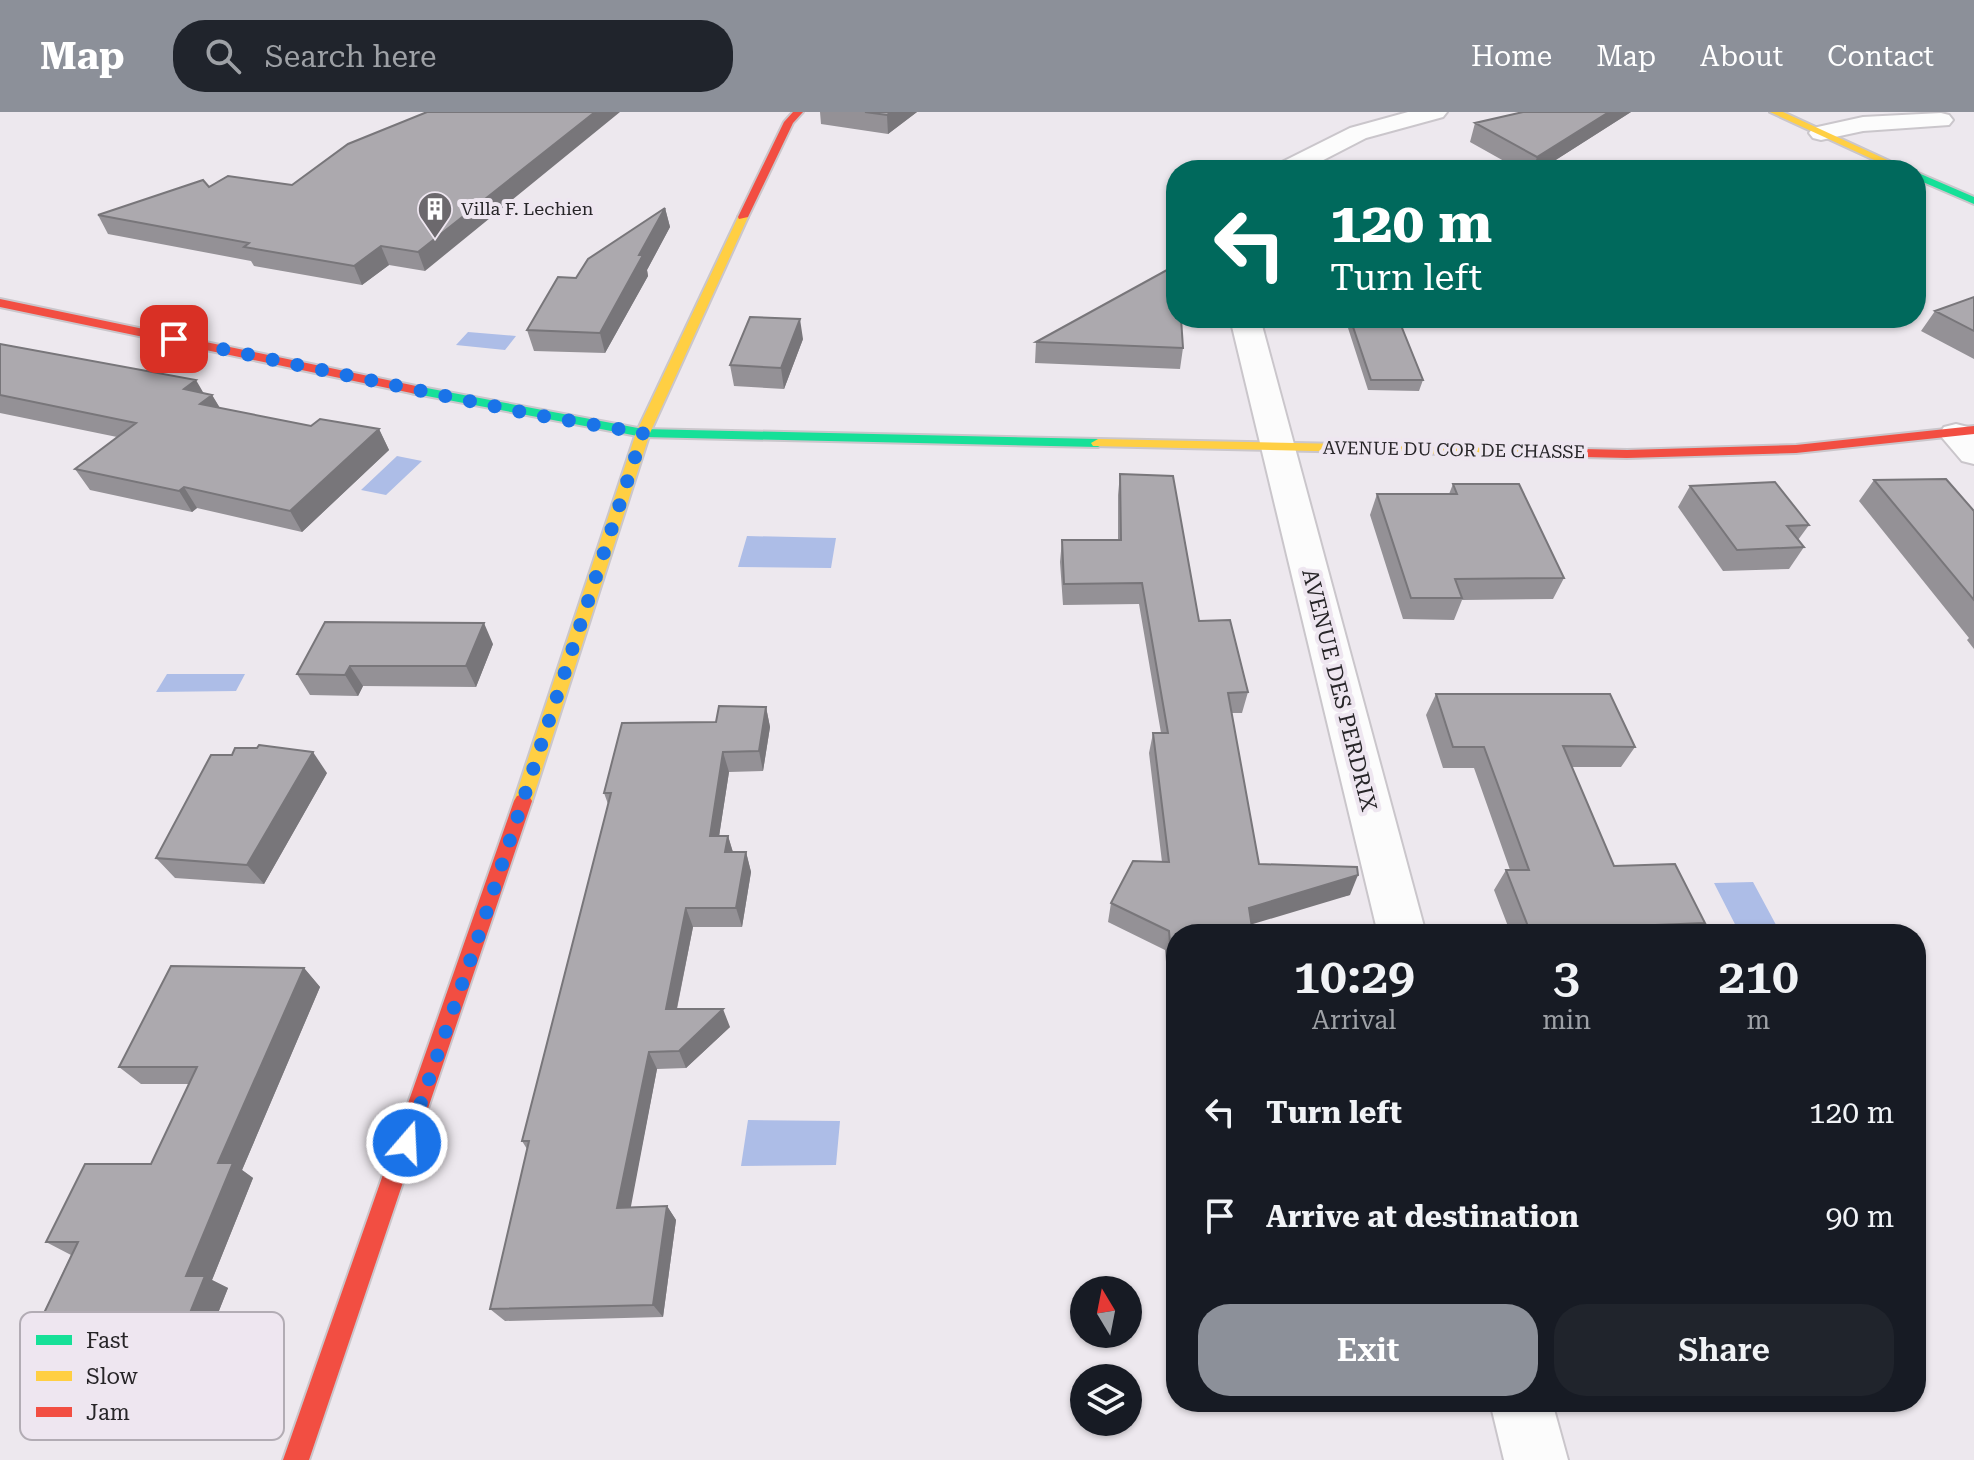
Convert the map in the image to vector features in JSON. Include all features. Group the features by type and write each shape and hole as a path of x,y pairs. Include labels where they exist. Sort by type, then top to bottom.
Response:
{"street":[{"path":"296,1460 477,941 643,433 763,173 789,122 798,112"},
{"path":"1305,160 1358,133 1435,112"},
{"path":"1775,112 1882,160"},
{"path":"1821,133 1863,124 1952,121 1892,112"},
{"path":"1926,179 1974,201"},
{"name":"AVENUE DU COR DE CHASSE","path":"0,303 552,418 643,433 1627,454 1796,449 1968,439"},
{"name":"AVENUE DES PERDRIX","path":"1248,328 1399,924"},
{"path":"1524,1412 1536,1460"}],"water":[{"path":"468,332 516,336 505,350 456,345"},
{"path":"397,456 422,461 386,495 361,490"},
{"path":"747,536 836,538 831,568 738,567"},
{"path":"167,674 245,674 236,691 156,692"},
{"path":"1753,882 1776,924 1735,924 1714,883"},
{"path":"748,1120 840,1121 836,1165 741,1166"}],"building":[{"path":"427,112 595,112 418,252 381,246 354,266 244,247 249,243 98,215 203,180 209,187 228,176 292,185 348,144"},
{"path":"1523,112 1609,112 1537,157 1475,123"},
{"path":"665,208 600,333 527,330 558,277 576,278 588,259"},
{"path":"1166,270 1166,328 1182,328 1183,348 1036,342"},
{"path":"1974,297 1974,331 1935,311"},
{"path":"750,317 800,319 781,368 730,365"},
{"path":"1353,328 1402,328 1423,380 1371,380"},
{"path":"0,344 196,380 184,389 212,395 200,404 311,426 320,419 379,429 290,511 184,487 179,491 75,469 136,423 0,395"},
{"path":"1120,474 1173,476 1199,621 1230,620 1248,692 1228,693 1259,864 1357,867 1358,875 1249,908 1251,924 1166,924 1166,930 1111,903 1133,861 1169,862 1153,733 1168,733 1142,583 1064,584 1062,540 1121,540"},
{"path":"1946,479 1974,511 1974,600 1874,480"},
{"path":"1775,482 1809,525 1787,526 1804,547 1737,550 1690,486"},
{"path":"1453,484 1519,484 1564,578 1455,579 1462,598 1411,598 1377,494 1457,494"},
{"path":"325,622 484,623 466,666 350,666 345,675 297,674"},
{"path":"1436,694 1610,694 1635,747 1563,746 1614,866 1675,864 1705,923 1527,924 1506,870 1529,870 1484,747 1453,747"},
{"path":"719,706 766,707 759,751 723,752 710,836 728,836 725,852 746,852 736,908 686,908 666,1009 723,1009 679,1051 649,1052 617,1208 667,1206 653,1305 490,1309 529,1141 522,1141 611,793 604,793 622,723 716,722"},
{"path":"259,745 313,752 247,865 156,858 211,755 232,755 235,748 257,748"},
{"path":"171,966 304,968 218,1163 233,1163 186,1276 205,1276 190,1312 45,1312 78,1242 46,1242 85,1164 151,1164 197,1067 119,1067"}],"traffic: fast":[{"path":"1926,179 1974,201"},
{"path":"416,390 643,433 1098,443"}],"traffic: slow":[{"path":"1775,112 1882,160"},
{"path":"523,801 643,433 743,217"},
{"path":"1098,443 1540,452"}],"traffic: jam":[{"path":"743,217 789,122 798,112"},
{"path":"0,303 416,390"},
{"path":"1540,452 1627,454 1796,449 1974,430"},
{"path":"296,1460 523,801"}],"place":[{"name":"Villa F. Lechien","path":"435,240"}],"route":[{"path":"174,339 614,431 643,433 477,941 407,1143"}]}
